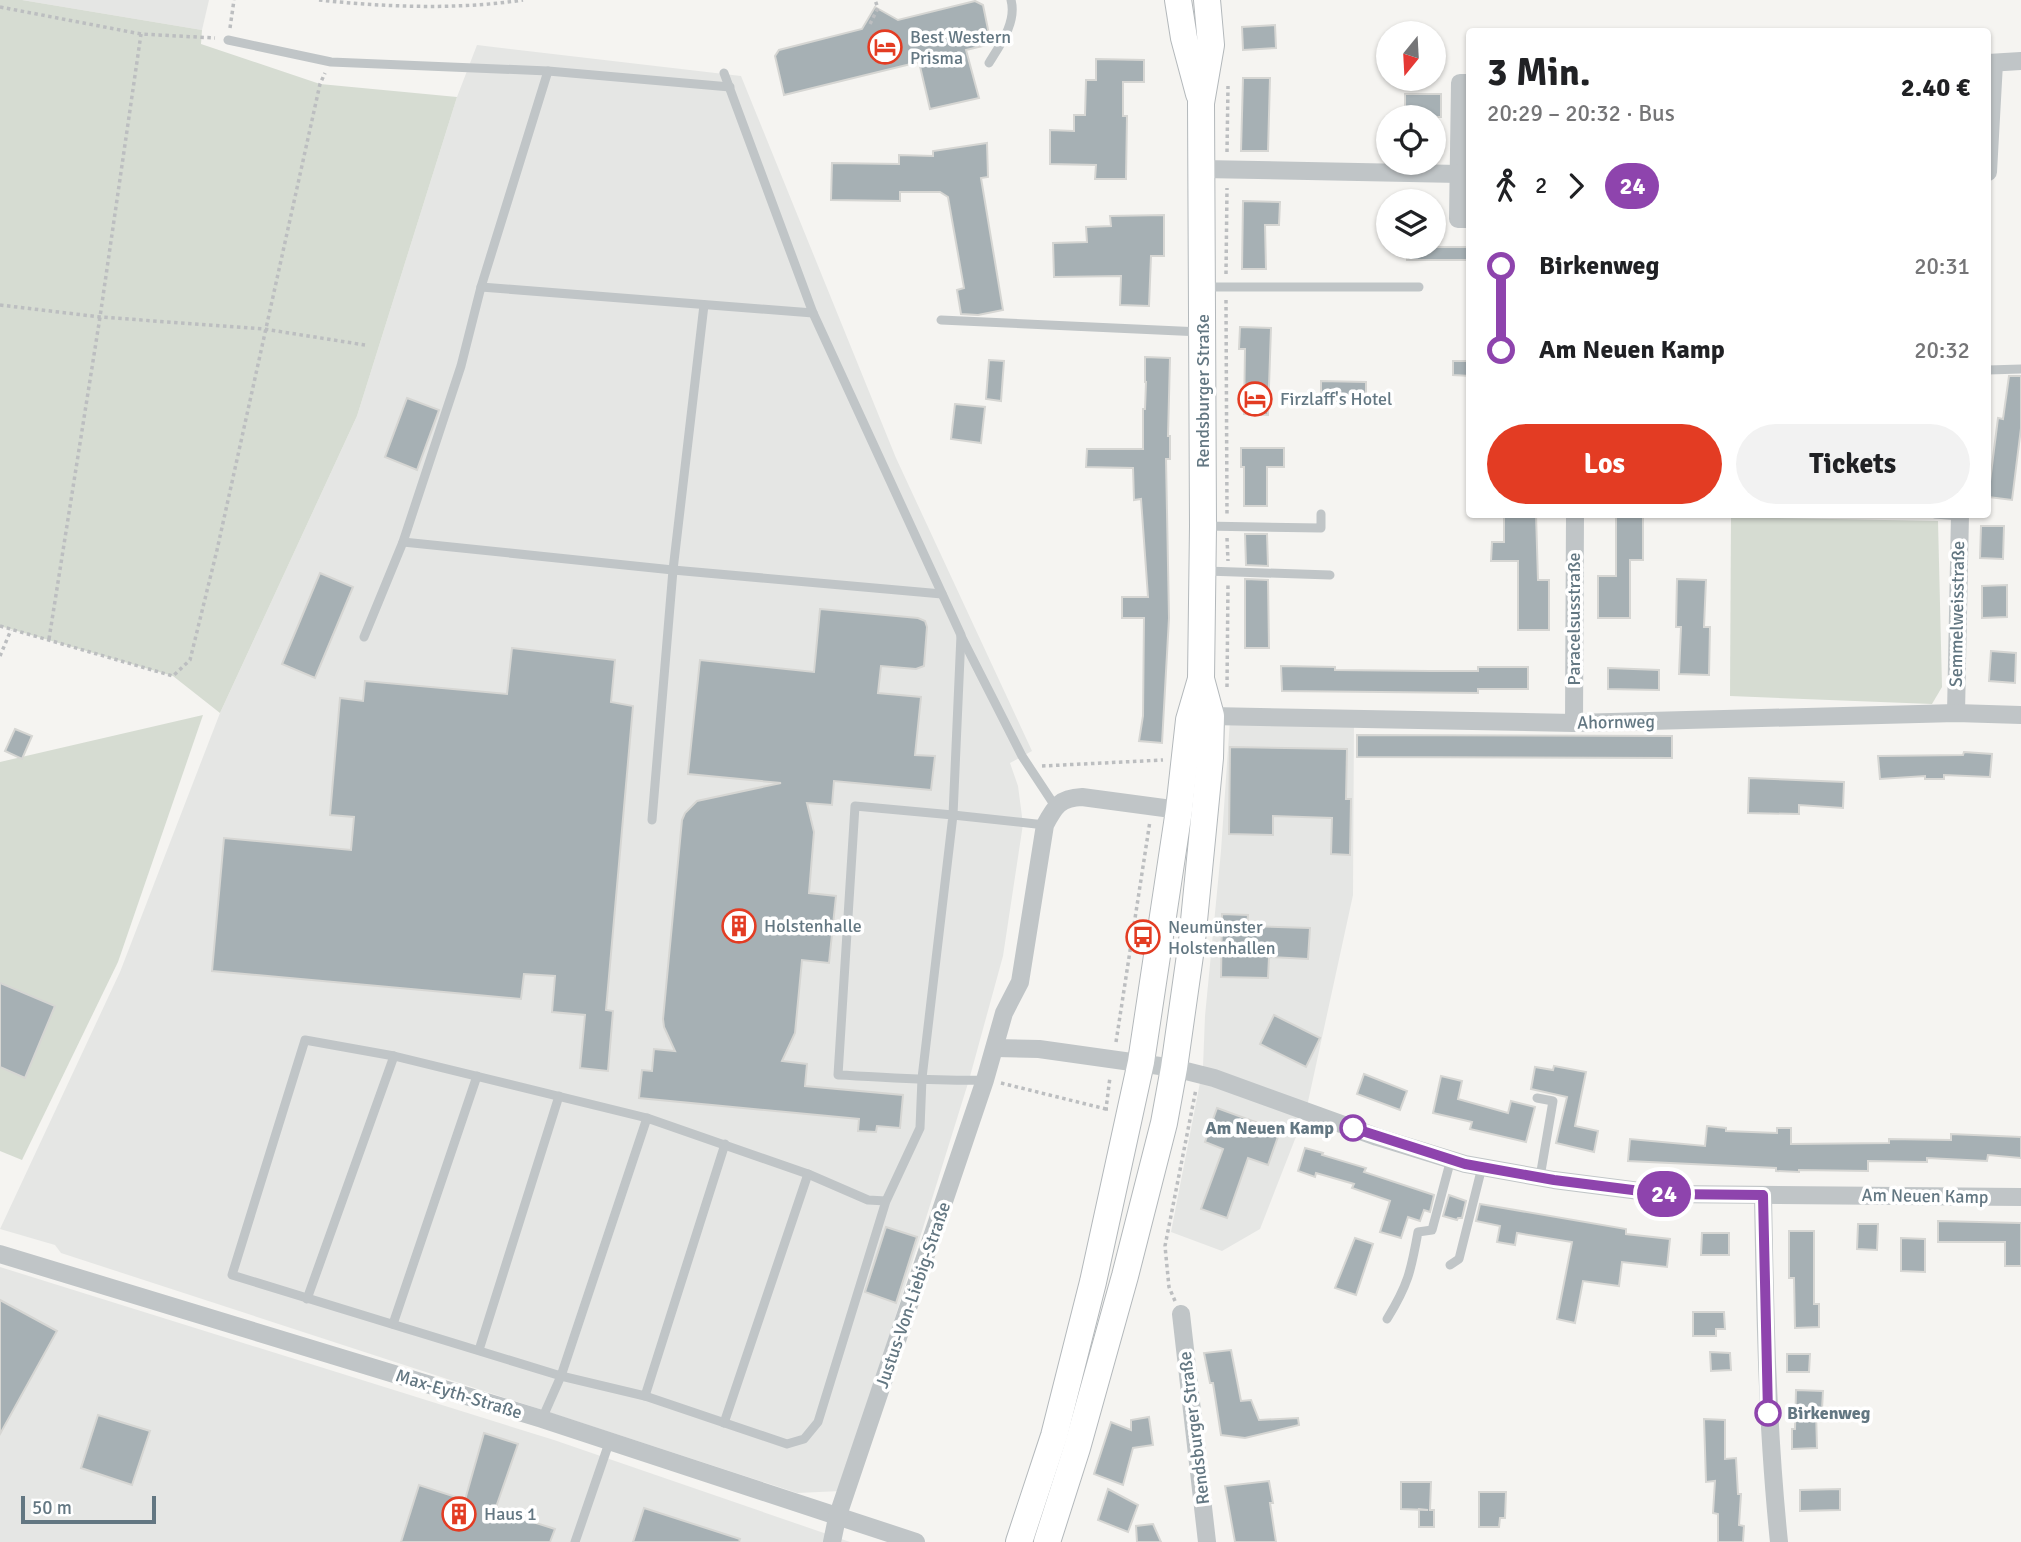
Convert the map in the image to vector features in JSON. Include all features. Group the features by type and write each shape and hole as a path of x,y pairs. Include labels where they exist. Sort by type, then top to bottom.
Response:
{"main road":[{"name":"Rendsburger Straße","path":"1178,0 1184,38 1201,103"},
{"name":"Rendsburger Straße","path":"1019,1542 1054,1436 1093,1282 1141,1062 1179,810 1189,720 1201,679 1201,103 1211,45 1207,0"},
{"name":"Rendsburger Straße","path":"1047,1542 1077,1448 1125,1276 1162,1131 1174,1068 1192,941 1208,780 1211,716 1201,679"}],"street":[{"path":"1991,63 2021,61"},
{"path":"1466,83 1460,83 1458,219 1466,219"},
{"path":"1202,169 1459,174"},
{"name":"Paracelsusstraße","path":"1574,723 1575,518"},
{"name":"Semmelweisstraße","path":"1956,713 1959,518"},
{"name":"Ahornweg","path":"1211,716 1574,723 1956,713 2021,715"},
{"path":"1055,806 1071,798 1082,797 1179,810 1195,799 1208,780"},
{"name":"Justus-Von-Liebig-Straße","path":"832,1542 837,1518 985,1080 1004,1013 1020,982 1045,825 1055,806"},
{"name":"Rendsburger Straße","path":"1179,810 1188,818 1201,855"},
{"path":"995,1048 1039,1049 1174,1068"},
{"name":"Am Neuen Kamp","path":"1174,1068 1214,1078 1377,1137 1482,1167 1540,1177 1664,1194 2021,1197"},
{"path":"1763,1195 1767,1394 1770,1459 1779,1542"},
{"name":"Max-Eyth-Straße","path":"0,1254 542,1419 916,1542"},
{"name":"Rendsburger Straße","path":"1181,1314 1207,1542"}],"lane":[{"path":"989,63 1007,36 1012,6 1010,0"},
{"path":"228,40 331,62 548,71 730,87"},
{"path":"364,637 403,542 461,366 481,287 548,71"},
{"path":"724,74 813,313 961,635 1029,766 1055,806"},
{"path":"1203,287 1419,286"},
{"path":"481,287 813,313"},
{"path":"652,820 673,570 704,305"},
{"path":"941,320 1203,332"},
{"path":"1991,370 2021,369"},
{"path":"1203,526 1321,528 1321,514"},
{"path":"403,542 942,594"},
{"path":"1203,571 1331,575"},
{"path":"886,1201 868,1200 808,1174 647,1118 394,1056 305,1040 233,1275 561,1376 645,1396 787,1444 804,1439 818,1422 886,1201 920,1128 922,1078 954,815 961,635"},
{"path":"985,1080 838,1075 855,806 1045,825"},
{"path":"307,1299 394,1056"},
{"path":"393,1324 477,1076"},
{"path":"479,1350 559,1096"},
{"path":"1538,1098 1553,1101 1540,1177"},
{"path":"542,1419 561,1376 647,1118"},
{"path":"645,1396 725,1144"},
{"path":"1387,1319 1404,1291 1411,1272 1418,1232 1432,1230 1451,1159"},
{"path":"1450,1265 1459,1259 1482,1167"},
{"path":"724,1423 808,1174"},
{"path":"575,1542 610,1443"}],"path":[{"path":"0,7 141,34 228,40 234,0"},
{"path":"319,0 373,6 491,4 523,0"},
{"path":"870,24 878,8 875,0"},
{"path":"49,639 141,34"},
{"path":"0,626 173,676 190,660 217,550 320,84 331,62"},
{"path":"0,305 100,317 264,329 365,345"},
{"path":"0,656 11,630"},
{"path":"1029,766 1168,760 1163,771"},
{"path":"1113,1060 1152,805"},
{"path":"985,1080 1106,1109"},
{"path":"1181,1314 1169,1287 1165,1247 1188,1130"}],"shaded area":[{"path":"0,0 22,0 202,30 201,44 320,84 457,97 357,416 220,713 173,676 0,626"},
{"path":"22,0 209,0 202,30"},
{"path":"477,45 741,76 896,458 1032,751 1010,763 1018,786 1023,824 1003,956 969,1080 841,1491 797,1493 61,1253 55,1245 0,1229 120,972 220,713 357,416 457,97"},
{"path":"1731,518 1938,521 1942,687 1932,704 1730,696"},
{"path":"203,715 118,962 22,1160 0,1151 0,762"},
{"path":"1354,718 1353,895 1306,1111 1260,1229 1222,1251 1171,1232 1203,1067 1230,720"},
{"path":"0,1267 554,1440 850,1542 0,1542"}],"building":[{"name":"Best Western Prisma","path":"975,1 983,5 991,44 966,50 979,98 930,109 919,62 784,95 775,56 779,50 862,29 875,7 898,20"},
{"path":"1275,25 1276,48 1243,50 1242,27"},
{"path":"1096,59 1144,60 1144,82 1123,82 1123,116 1127,116 1126,179 1095,179 1096,165 1050,164 1050,130 1074,131 1074,115 1085,115 1086,80 1096,80"},
{"path":"1243,78 1270,78 1268,151 1241,151"},
{"path":"1405,94 1441,94 1441,105 1405,105"},
{"path":"987,143 988,177 981,178 1003,310 978,315 961,314 957,290 964,288 948,197 940,192 900,192 900,201 831,200 832,163 899,164 899,155 933,156 933,151"},
{"path":"1243,201 1280,202 1279,225 1265,225 1266,269 1242,269"},
{"path":"1164,215 1164,256 1151,256 1149,306 1120,305 1121,276 1054,277 1053,243 1087,242 1086,227 1111,226 1110,216"},
{"path":"1446,247 1466,247 1466,260 1407,259 1446,259"},
{"path":"1240,327 1271,328 1268,415 1244,414 1245,349 1239,349"},
{"path":"1145,357 1170,358 1170,459 1166,459 1169,618 1162,743 1139,741 1143,716 1144,618 1122,618 1122,597 1148,597 1141,499 1134,500 1133,468 1086,467 1087,449 1143,449"},
{"path":"989,360 1004,361 1001,401 986,399"},
{"path":"1453,361 1466,361 1466,376 1453,375"},
{"path":"2009,376 2021,376 2021,428 2012,500 1991,497 1991,473 1998,418 2003,419"},
{"path":"1321,381 1366,382 1366,402 1321,401"},
{"path":"407,398 439,410 417,470 385,457"},
{"path":"955,404 985,407 981,443 951,439"},
{"path":"1241,448 1284,448 1284,467 1267,467 1267,506 1244,506"},
{"path":"1504,518 1536,518 1538,580 1549,580 1549,630 1518,630 1518,561 1491,561 1492,542 1504,542"},
{"path":"1616,518 1643,518 1643,560 1630,560 1630,618 1598,618 1598,576 1616,576"},
{"path":"1981,526 2004,526 2003,559 1980,558"},
{"path":"1245,534 1267,534 1268,566 1246,565"},
{"path":"320,573 353,587 315,678 282,664"},
{"path":"1245,579 1268,580 1269,648 1245,648"},
{"path":"1677,579 1706,580 1704,627 1710,627 1709,675 1679,674 1681,627 1676,627"},
{"path":"2007,585 2007,617 1982,618 1982,586"},
{"path":"820,609 918,618 925,621 927,627 924,666 916,669 881,666 878,693 921,697 915,755 935,756 931,790 834,781 832,805 807,803 814,832 809,893 836,896 829,963 802,960 795,1033 782,1061 807,1064 805,1086 903,1095 900,1128 877,1126 876,1132 858,1131 859,1119 639,1098 642,1070 652,1071 654,1049 675,1051 663,1019 682,820 685,813 697,801 781,783 688,774 700,660 814,672"},
{"path":"512,648 615,660 611,702 633,706 606,1010 613,1011 608,1071 580,1068 585,1015 552,1012 555,976 524,974 521,999 212,971 224,838 351,850 354,817 330,815 340,698 363,701 365,681 507,694"},
{"path":"1991,651 2016,653 2015,683 1989,681"},
{"path":"1281,666 1335,667 1335,670 1430,671 1528,667 1528,689 1478,689 1478,693 1282,691"},
{"path":"1608,668 1659,670 1659,690 1608,689"},
{"path":"15,729 32,736 22,759 5,751"},
{"path":"1357,735 1672,736 1672,758 1357,757"},
{"path":"1230,747 1347,749 1346,799 1351,799 1350,855 1331,854 1332,818 1273,816 1273,835 1229,834"},
{"path":"1964,752 1992,754 1990,777 1944,775 1944,779 1925,779 1925,776 1880,779 1878,756 1963,755"},
{"path":"1749,778 1844,782 1843,808 1799,805 1799,814 1748,813"},
{"path":"1222,914 1248,915 1247,926 1310,928 1308,959 1269,957 1268,978 1221,977"},
{"path":"0,983 55,1006 25,1078 0,1067"},
{"path":"1274,1015 1320,1038 1306,1067 1260,1044"},
{"path":"1554,1066 1586,1072 1575,1126 1598,1131 1594,1152 1556,1143 1567,1097 1531,1089 1535,1067 1553,1070"},
{"path":"1364,1074 1407,1091 1400,1110 1357,1094"},
{"path":"1441,1076 1462,1081 1458,1099 1508,1113 1511,1101 1535,1107 1526,1142 1470,1129 1472,1122 1433,1113"},
{"path":"1217,1108 1280,1131 1268,1165 1248,1158 1227,1218 1201,1209 1223,1149 1205,1142"},
{"path":"1707,1126 1726,1128 1726,1131 1777,1133 1777,1128 1791,1128 1791,1144 1889,1143 1889,1139 1951,1140 1951,1134 2021,1137 2021,1158 1988,1155 1987,1161 1927,1158 1927,1162 1868,1161 1868,1171 1799,1172 1776,1171 1776,1168 1628,1161 1630,1139 1705,1146"},
{"path":"1305,1148 1366,1168 1364,1172 1434,1195 1430,1212 1424,1210 1420,1221 1408,1217 1401,1238 1380,1232 1390,1201 1352,1188 1354,1184 1316,1173 1315,1177 1298,1171"},
{"path":"1449,1195 1466,1201 1462,1218 1457,1220 1443,1216"},
{"path":"1480,1204 1626,1229 1626,1234 1670,1239 1667,1267 1622,1262 1619,1286 1583,1281 1575,1323 1557,1319 1572,1242 1517,1233 1515,1245 1497,1242 1500,1226 1476,1221"},
{"path":"1938,1221 2021,1223 2021,1266 2005,1266 2005,1242 1938,1242"},
{"path":"1858,1224 1878,1224 1877,1250 1857,1249"},
{"path":"886,1227 917,1237 896,1303 865,1292"},
{"path":"1789,1231 1814,1231 1814,1304 1819,1304 1819,1327 1795,1328 1794,1278 1789,1278"},
{"path":"1702,1233 1729,1233 1729,1255 1701,1255"},
{"path":"1355,1238 1373,1244 1356,1295 1335,1288"},
{"path":"1901,1238 1925,1239 1925,1272 1901,1271"},
{"path":"0,1300 57,1331 0,1434"},
{"path":"1693,1312 1724,1312 1725,1329 1716,1329 1716,1336 1693,1336"},
{"path":"1231,1350 1241,1401 1251,1400 1259,1420 1298,1418 1299,1425 1245,1438 1221,1435 1213,1383 1210,1383 1204,1353"},
{"path":"1710,1352 1730,1353 1731,1370 1711,1371"},
{"path":"1787,1354 1810,1354 1809,1372 1787,1372"},
{"path":"1796,1390 1823,1391 1822,1410 1816,1410 1817,1448 1792,1449"},
{"path":"98,1415 150,1431 132,1485 81,1468"},
{"path":"1149,1417 1153,1445 1133,1448 1123,1485 1094,1474 1111,1422 1131,1430 1131,1420"},
{"path":"1704,1419 1725,1420 1725,1459 1736,1458 1738,1494 1741,1494 1739,1525 1744,1526 1743,1542 1718,1542 1718,1514 1713,1513 1715,1481 1706,1482"},
{"path":"484,1433 518,1444 495,1510 555,1529 550,1542 401,1542 419,1485 465,1500"},
{"path":"1269,1481 1276,1542 1235,1542 1225,1486"},
{"path":"1401,1482 1431,1482 1430,1510 1434,1510 1434,1527 1419,1527 1419,1510 1401,1509"},
{"path":"1108,1489 1138,1505 1128,1532 1098,1520"},
{"path":"1840,1489 1840,1510 1800,1511 1800,1490"},
{"path":"1479,1492 1506,1492 1505,1518 1500,1518 1499,1527 1479,1527"},
{"path":"644,1508 740,1539 739,1542 633,1542"},
{"path":"1153,1524 1161,1542 1137,1542 1136,1526"}],"bus line":[{"name":"24","path":"1353,1128 1465,1164 1554,1180 1664,1194 1763,1195 1768,1413"}],"place":[{"name":"Best Western Prisma","path":"885,47"},
{"name":"Firzlaff's Hotel","path":"1255,399"},
{"name":"Holstenhalle","path":"739,926"},
{"name":"Neumünster Holstenhallen","path":"1143,937"},
{"name":"Am Neuen Kamp","path":"1353,1128"},
{"name":"Birkenweg","path":"1768,1413"},
{"name":"Haus 1","path":"459,1514"}]}
